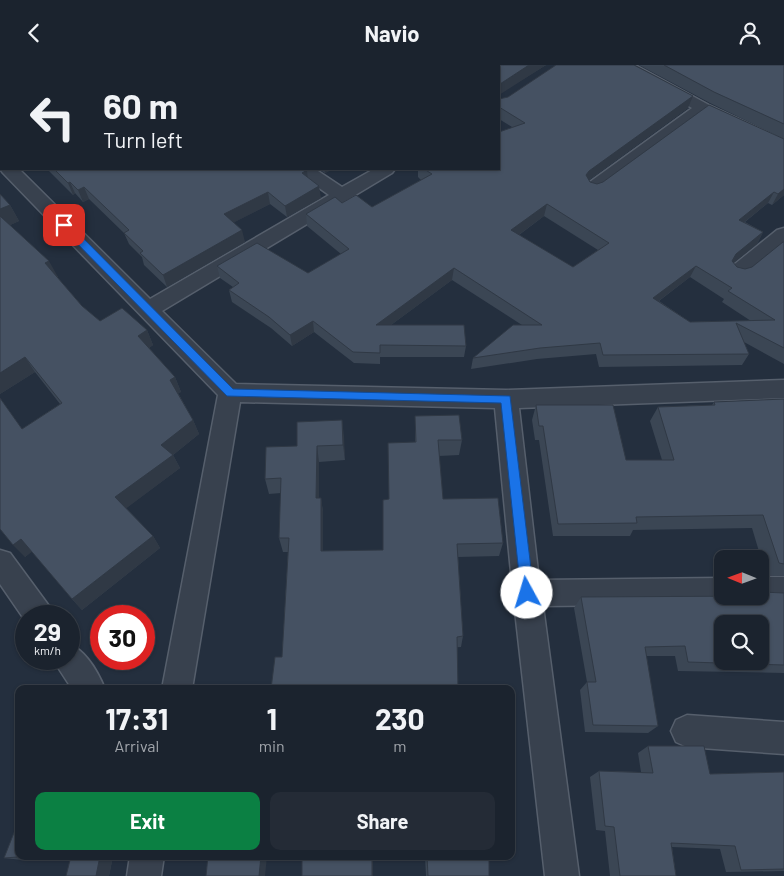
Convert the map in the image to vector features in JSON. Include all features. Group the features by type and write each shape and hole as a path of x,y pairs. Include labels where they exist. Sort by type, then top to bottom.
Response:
{"street":[{"path":"624,65 703,108 784,147"},
{"path":"593,188 703,108"},
{"path":"10,170 230,393 506,399 784,389"},
{"path":"305,170 340,194"},
{"path":"148,310 340,194 384,170"},
{"path":"738,272 784,234"},
{"path":"178,685 230,393"},
{"path":"506,399 527,593 562,876"},
{"path":"0,562 31,605"},
{"path":"769,590 784,590"},
{"path":"527,593 714,591"},
{"path":"77,670 87,685"},
{"path":"687,731 784,738"},
{"path":"144,876 146,860"}],"building":[{"path":"500,65 529,65 500,84"},
{"path":"556,65 634,65 693,96 589,171 586,175 590,182 597,184 603,182 709,105 784,139 784,189 778,194 774,192 739,220 763,232 736,254 732,261 737,267 745,269 752,267 784,242 784,348 736,323 749,354 603,355 600,343 540,348 473,358 513,325 542,325 454,268 376,325 464,325 466,346 380,345 380,353 353,352 313,321 290,335 269,317 229,290 239,283 217,266 257,243 308,273 349,249 306,214 335,197 342,203 356,195 372,207 432,174 426,170 500,170 500,132 525,123 500,108 500,99 508,97","holes":["547,204 609,243 573,267 511,230","696,266 732,288 728,291 775,320 690,322 653,298"]},
{"path":"664,65 784,65 784,124 714,92"},
{"path":"55,170 307,170 302,173 319,186 285,206 268,192 224,214 242,230 163,275 140,253 143,251 124,233 129,230 84,187 78,190 70,182 68,183"},
{"path":"0,194 10,205 0,209"},
{"path":"0,216 49,261 45,263 82,306 100,321 122,308 147,330 138,336 175,377 170,380 193,420 161,445 173,455 115,497 153,536 72,599 21,539 13,545 0,529 0,398 22,429 62,403 25,357 0,373"},
{"path":"784,399 784,564 779,563 763,515 636,517 637,523 558,524 543,426 539,426 536,405 613,405 626,460 674,460 658,407 715,405 714,402"},
{"path":"459,415 462,440 438,440 443,499 498,498 503,543 457,544 463,636 457,637 458,685 272,685 275,657 282,657 289,538 279,538 281,478 265,479 266,447 297,446 297,422 342,420 343,445 317,446 316,498 321,498 321,551 383,550 383,500 389,499 388,443 416,442 415,416"},
{"path":"769,592 784,593 784,665 769,665 769,615 714,615 714,663 688,662 685,646 645,647 658,726 593,725 587,682 596,682 581,597 714,596 714,605 769,605"},
{"path":"648,746 704,746 710,774 784,772 784,869 741,870 735,846 671,843 676,876 620,876 614,827 605,826 599,771 653,773"},
{"path":"15,830 15,857 4,858"},
{"path":"70,860 99,860 96,876 66,876"},
{"path":"208,860 261,860 259,876 206,876"},
{"path":"302,860 372,860 372,876 302,876"},
{"path":"427,860 489,860 489,876 428,876"}],"route":[{"path":"64,225 230,393 506,399 527,593"}]}
